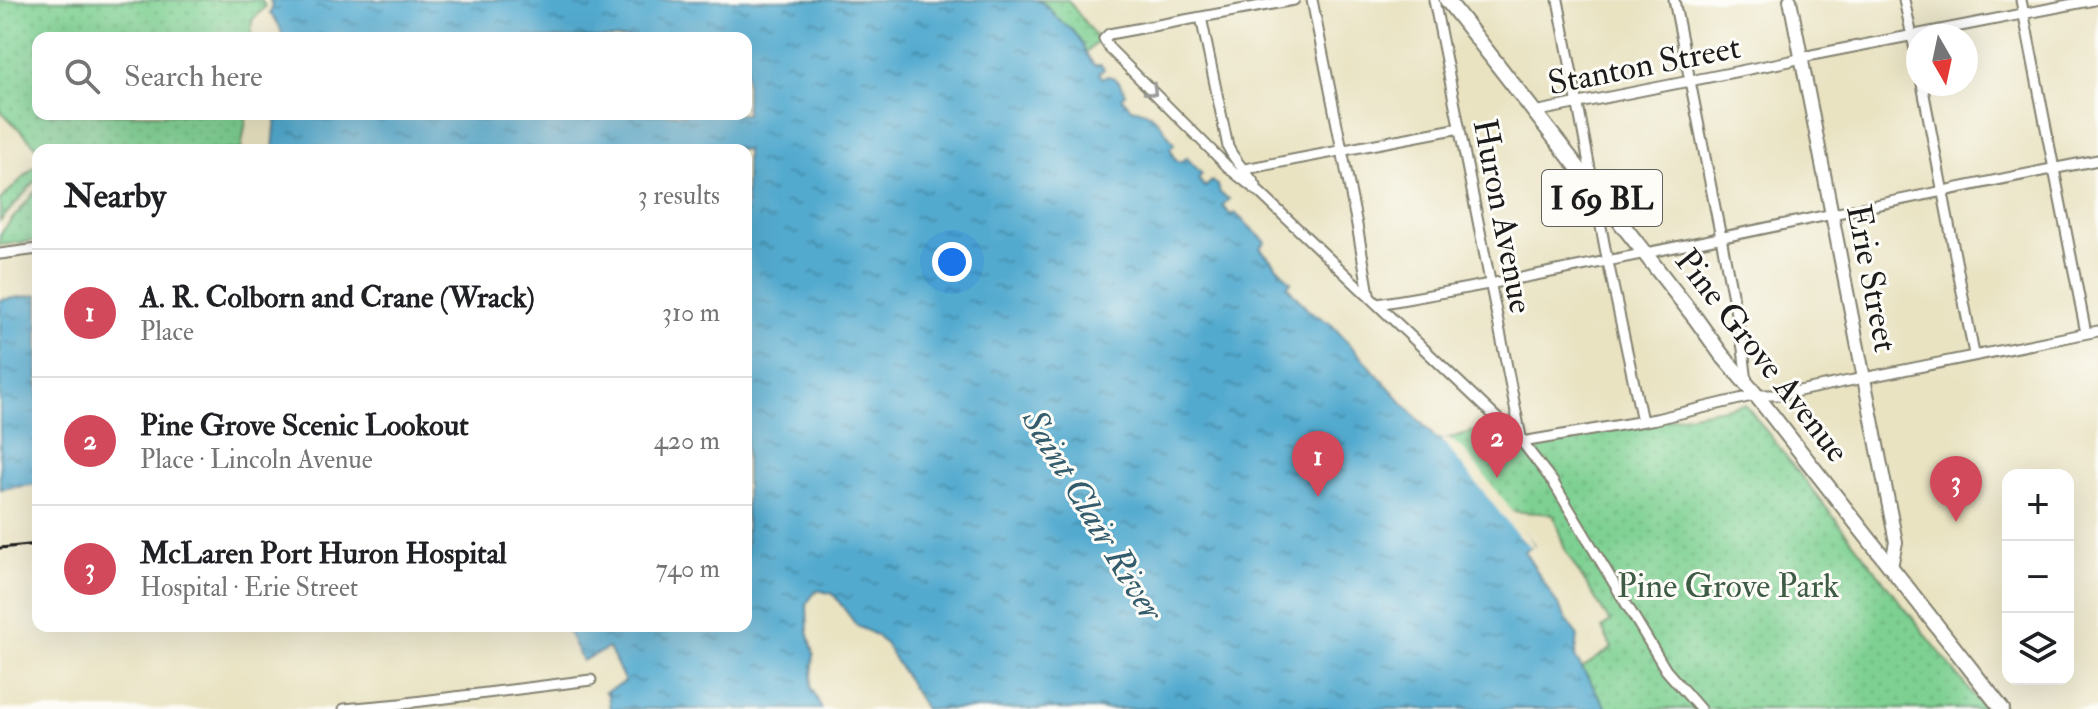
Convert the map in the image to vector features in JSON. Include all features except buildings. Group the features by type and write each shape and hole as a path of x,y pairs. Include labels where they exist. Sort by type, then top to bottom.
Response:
{"main road":[{"name":"Pine Grove Avenue","path":"1447,0 1721,354 2002,709"}],"street":[{"path":"1294,0 1109,34 1104,39 1110,49 1232,171 1369,294 1522,442 1553,482 1666,670 1700,709"},
{"path":"1312,0 1369,294"},
{"name":"Huron Avenue","path":"1434,0 1522,442"},
{"path":"1558,0 1642,421"},
{"path":"1674,0 1752,390"},
{"name":"Erie Street","path":"1790,0 1896,542 1891,567"},
{"path":"1904,0 1909,24"},
{"path":"2021,0 2086,333"},
{"name":"Stanton Street","path":"1973,24 2094,0"},
{"path":"1201,17 1228,147 1233,159 1245,169 1260,193"},
{"name":"Stanton Street","path":"1534,112 1906,37"},
{"path":"1924,96 1974,354"},
{"path":"1245,169 1460,128"},
{"path":"1378,304 2098,160"},
{"path":"0,254 32,250"},
{"path":"1522,442 1642,421 1752,390 1779,395 2098,331"},
{"path":"344,709 591,680"},
{"path":"406,703 423,703 441,709"}],"green space":[{"path":"0,0 262,0 265,7 252,20 251,32 32,32 32,120 246,120 242,144 34,144 0,110"},
{"path":"1036,0 1068,0 1099,41 1085,53 1072,33 1047,6"},
{"path":"32,169 32,185 0,221 0,200"},
{"path":"32,195 32,241 0,245 0,234"},
{"name":"Pine Grove Park","path":"1745,404 1984,709 1607,709 1582,668 1612,648 1602,628 1610,622 1566,552 1553,514 1510,511 1449,438 1497,425 1519,447"}],"water":[{"name":"Saint Clair River","path":"270,0 1040,2 1074,32 1094,65 1101,65 1104,69 1099,73 1103,78 1107,76 1118,82 1126,93 1122,98 1131,108 1146,112 1161,125 1174,144 1170,149 1172,155 1179,162 1187,158 1202,174 1198,179 1205,187 1212,181 1218,185 1220,193 1229,199 1222,206 1231,215 1235,213 1266,242 1260,248 1291,282 1287,286 1307,309 1331,324 1437,440 1449,438 1462,452 1534,545 1524,551 1578,637 1575,657 1607,709 925,709 886,645 876,635 857,626 833,594 817,590 807,603 808,631 814,654 811,687 822,709 610,709 605,692 625,682 609,648 582,661 568,632 752,632 752,144 274,144 276,120 752,120 752,32 281,32 270,14"},
{"path":"32,296 32,485 0,489 0,300"}],"pier":[{"path":"1449,438 1464,450 1534,545 1531,547 1519,537 1441,439"}],"railway":[{"path":"0,548 32,545"}],"place":[{"name":"Pine Grove Scenic Lookout","path":"1497,478"},
{"name":"A. R. Colborn and Crane (Wrack)","path":"1318,497"},
{"name":"McLaren Port Huron Hospital","path":"1956,522"}]}
